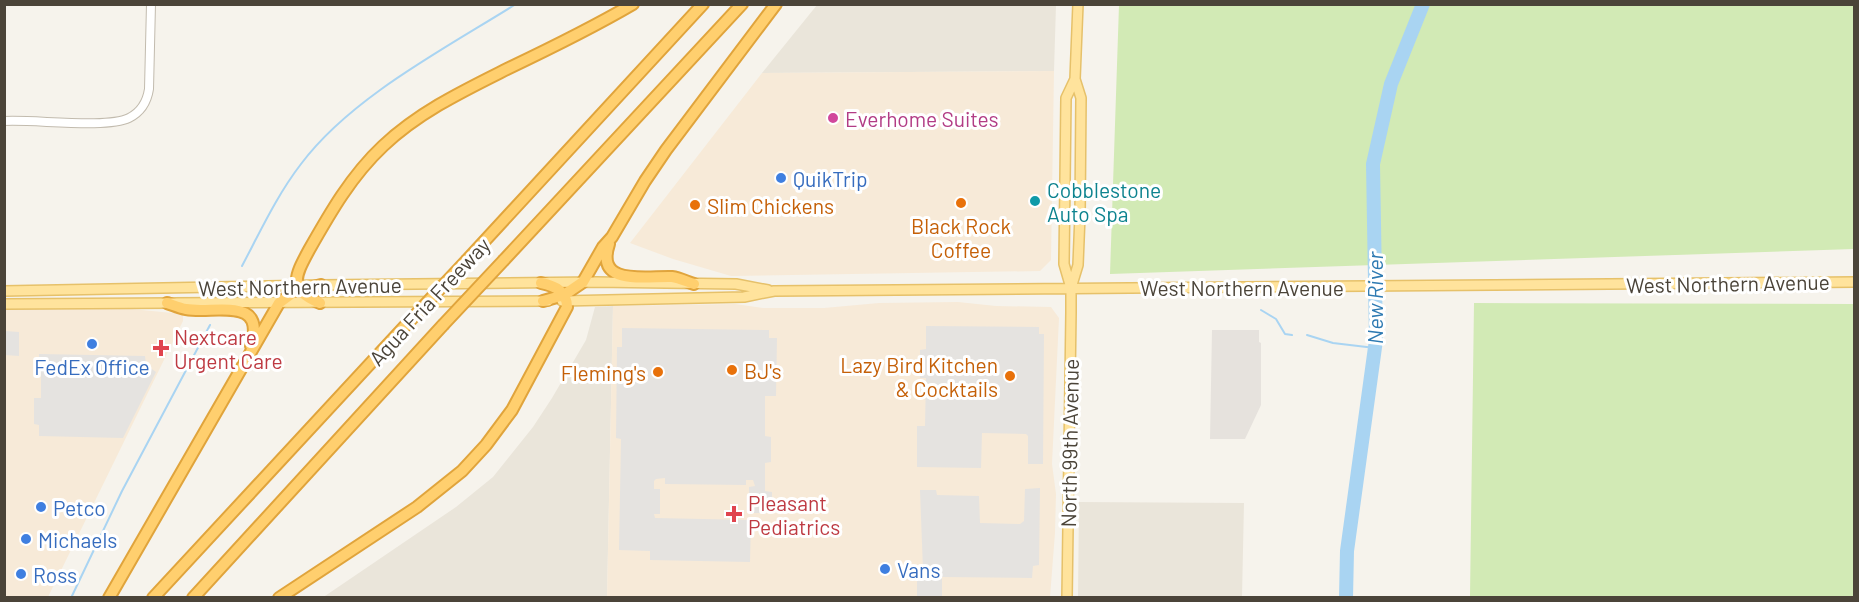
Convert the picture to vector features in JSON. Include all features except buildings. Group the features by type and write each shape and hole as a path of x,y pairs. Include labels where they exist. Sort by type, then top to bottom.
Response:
{"highway":[{"path":"320,303 307,298 298,288 299,270 346,188 381,148 426,112 443,102 633,4"},
{"name":"Agua Fria Freeway","path":"153,597 704,4"},
{"name":"Agua Fria Freeway","path":"193,597 741,4"},
{"path":"543,301 566,298 583,282 666,150 776,4"},
{"path":"612,237 607,260 609,268 616,274 626,277 675,277 694,284"},
{"path":"279,597 447,485 498,430 512,410 566,312 566,298 556,288 541,283"},
{"path":"109,597 279,303 298,288 321,285"},
{"path":"167,303 186,309 239,310 250,316 255,325 255,332 248,356"}],"main road":[{"name":"North 99th Avenue","path":"1067,597 1071,288 1078,265 1080,215 1081,98 1076,79 1078,4"},
{"name":"North 99th Avenue","path":"1071,288 1064,264 1066,98 1076,79"},
{"name":"West Northern Avenue","path":"321,285 583,282 736,284 774,291"},
{"name":"West Northern Avenue","path":"566,298 744,297 774,291 1854,282"},
{"name":"West Northern Avenue","path":"4,291 298,288"},
{"path":"26,304 27,300 33,297 62,296 79,290"},
{"name":"West Northern Avenue","path":"4,304 543,301"}],"street":[{"path":"4,121 111,122 132,117 143,106 148,94 151,4"}],"shaded area":[{"path":"817,5 1056,5 1054,71 762,73"},
{"path":"1054,71 1051,260 1040,271 731,276 673,259 630,243 762,73"},
{"path":"958,302 996,306 1051,307 1059,318 1052,464 1056,494 1055,533 1050,597 607,598 613,306 735,304 763,308 824,308 879,303"},
{"path":"613,306 607,597 322,598 456,507 493,477 533,427 552,398 586,340 595,307"},
{"path":"5,309 131,309 183,314 183,321 48,597 5,598"},
{"path":"926,326 1039,327 1039,334 1044,334 1043,464 1028,464 1028,436 1026,434 982,433 981,468 917,467 917,426 925,426 926,378 920,378 920,350 926,349"},
{"path":"622,328 769,330 769,338 777,338 776,396 765,396 765,436 771,437 771,462 765,463 765,491 772,492 772,506 766,506 766,513 749,513 749,487 755,486 753,480 746,480 746,485 665,484 665,478 654,481 654,489 660,489 660,514 654,514 655,518 751,520 750,562 650,560 650,551 619,550 621,439 616,438 617,347 622,347"},
{"path":"1212,330 1259,330 1261,405 1245,439 1210,439"},
{"path":"5,331 19,332 19,356 5,355"},
{"path":"39,354 145,356 146,365 156,372 123,438 39,436 39,425 34,424 34,398 41,398"},
{"path":"1040,488 1039,565 1033,566 1032,578 942,577 942,597 917,597 917,573 923,570 920,490 936,490 937,495 979,496 980,523 1020,524 1024,521 1025,489"},
{"path":"1079,502 1244,503 1242,597 1078,597"}],"green space":[{"path":"1119,5 1854,5 1854,249 1110,274"},
{"path":"1474,303 1854,304 1854,597 1470,597"}],"waterway":[{"path":"242,266 284,188 301,164 346,117 401,75 516,4"},
{"name":"New River","path":"1346,598 1347,551 1376,340 1373,164 1391,84 1423,4"},
{"path":"1261,310 1276,319 1285,334 1292,335"},
{"path":"71,598 122,491 210,325"},
{"path":"1307,335 1333,343 1375,348"}],"place":[{"name":"Everhome Suites","path":"833,118"},
{"name":"QuikTrip","path":"781,178"},
{"name":"Cobblestone Auto Spa","path":"1035,201"},
{"name":"Black Rock Coffee","path":"961,203"},
{"name":"Slim Chickens","path":"695,205"},
{"name":"FedEx Office","path":"92,344"},
{"name":"Nextcare Urgent Care","path":"161,348"},
{"name":"BJ's","path":"732,370"},
{"name":"Fleming's","path":"658,372"},
{"name":"Lazy Bird Kitchen & Cocktails","path":"1010,376"},
{"name":"Petco","path":"41,507"},
{"name":"Pleasant Pediatrics","path":"734,514"},
{"name":"Michaels","path":"26,539"},
{"name":"Vans","path":"885,569"},
{"name":"Ross","path":"21,574"}]}
